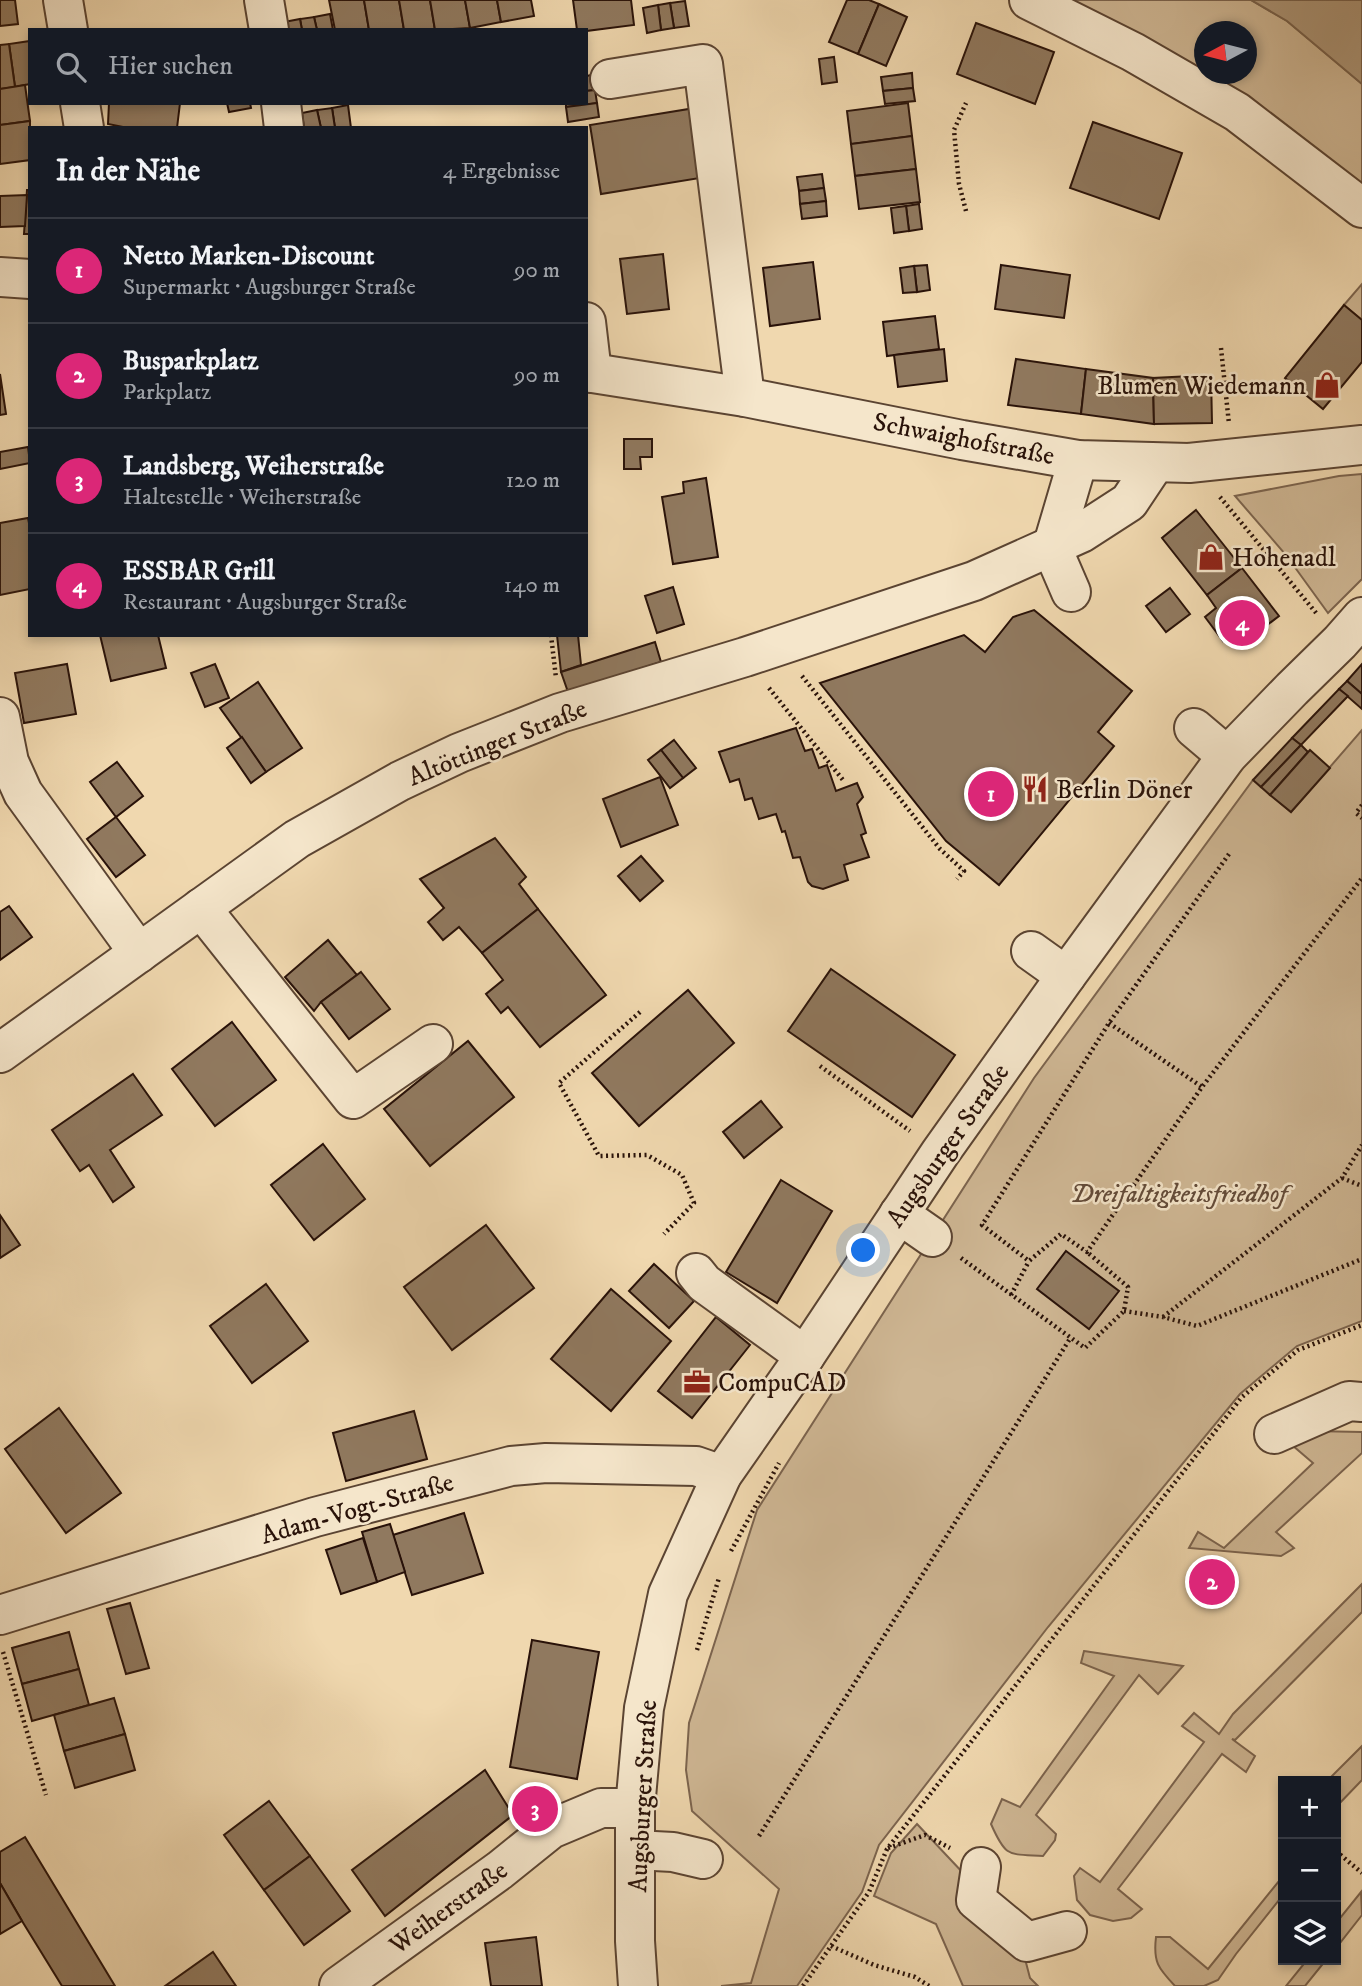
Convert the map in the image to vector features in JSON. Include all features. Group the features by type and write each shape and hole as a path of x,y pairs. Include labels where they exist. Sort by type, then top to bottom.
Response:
{"street":[{"path":"62,0 68,28"},
{"path":"264,0 269,28"},
{"path":"1029,0 1133,52 1237,112 1362,208"},
{"path":"610,79 703,64 745,397"},
{"path":"80,105 84,126"},
{"path":"281,105 285,126"},
{"path":"0,277 28,279"},
{"name":"Schwaighofstraße","path":"589,373 745,397 1078,460 1189,463 1356,447"},
{"path":"1071,592 1052,548 1078,460"},
{"name":"Altöttinger Straße","path":"0,1053 297,839 400,781 459,753 561,713 974,581 1052,548 1129,502 1155,463"},
{"name":"Augsburger Straße","path":"638,1986 635,1941 635,1808 644,1708 668,1594 722,1475 940,1153 1227,756 1351,629"},
{"path":"0,717 9,762 23,793 139,953"},
{"path":"1194,728 1227,756"},
{"path":"201,908 353,1099 433,1044"},
{"path":"1031,951 1066,976"},
{"path":"899,1214 932,1237"},
{"path":"696,1273 704,1283 805,1356"},
{"path":"1274,1434 1349,1401 1362,1402"},
{"name":"Adam-Vogt-Straße","path":"0,1615 315,1517 511,1466 546,1463 696,1466 722,1475"},
{"name":"Weiherstraße","path":"343,1985 500,1870 551,1829 601,1808 635,1808"},
{"path":"635,1850 673,1852 704,1859"},
{"path":"968,1859 976,1900 1027,1942 1067,1931"}],"path":[{"path":"966,103 954,130 959,184 966,211"},
{"path":"1221,348 1228,411"},
{"path":"1213,461 1218,495 1351,629"},
{"path":"761,651 843,780"},
{"path":"761,651 940,849 964,871 957,879"},
{"path":"1362,805 1356,813 1362,818"},
{"path":"1029,1261 982,1225 1110,1023 1229,854"},
{"path":"1087,1252 1202,1087 1362,878"},
{"path":"640,1012 559,1083 599,1156 647,1155 682,1175 694,1203 664,1234"},
{"path":"1110,1023 1202,1087"},
{"path":"820,1066 940,1153"},
{"path":"1163,1317 1342,1178 1362,1145"},
{"path":"1342,1178 1362,1186"},
{"path":"932,1237 1011,1295 1085,1348 1124,1311 1128,1287 1061,1234 1029,1261 1011,1295"},
{"path":"1124,1311 1197,1326 1362,1259"},
{"path":"803,1986 869,1892 887,1849 1242,1396 1298,1350 1362,1325"},
{"path":"759,1836 1070,1337"},
{"path":"728,1557 785,1452"},
{"path":"696,1653 722,1569"},
{"path":"0,1642 47,1795"},
{"path":"887,1849 925,1835 968,1859"},
{"path":"1341,1855 1362,1873"},
{"path":"831,1946 874,1965 915,1976 929,1986"}],"green space":[{"path":"1049,0 1251,0 1287,21 1362,84 1362,193"},
{"path":"1362,284 1362,320 1344,305"},
{"path":"1362,474 1362,579 1328,613 1286,555 1235,496"},
{"name":"Dreifaltigkeitsfriedhof","path":"1362,730 1362,1321 1297,1346 1240,1394 1048,1627 879,1845 862,1892 797,1986 721,1986 751,1983 779,1889 692,1811 686,1770 689,1723 757,1510 1034,1078 1253,780 1291,812"},
{"path":"1312,1431 1362,1432 1362,1453 1276,1532 1294,1548 1281,1556 1189,1548 1198,1532 1224,1548 1313,1463 1292,1445"},
{"path":"1362,1584 1362,1612 1235,1740 1232,1739 1255,1756 1246,1772 1222,1754 1118,1889 1142,1909 1131,1918 1113,1921 1090,1915 1077,1900 1074,1876 1080,1868 1100,1882 1204,1742 1182,1726 1194,1713 1219,1734 1233,1714"},
{"path":"1084,1651 1183,1666 1158,1694 1139,1675 1036,1815 1056,1834 1055,1840 1043,1856 1015,1854 1005,1849 991,1824 1002,1799 1020,1807 1114,1676 1081,1663"},
{"path":"1362,1746 1362,1780 1341,1802 1341,1776 1332,1776"},
{"path":"917,1824 965,1875 1024,1955 1030,1978 1038,1986 963,1986 936,1924 874,1896 891,1853"},
{"path":"1278,1882 1278,1901 1218,1980 1204,1986 1175,1986 1158,1964 1155,1953 1156,1937 1170,1937 1208,1969"},
{"path":"1361,1892 1362,1915 1341,1942 1341,1917"},
{"path":"1303,1965 1322,1965 1305,1986 1286,1986"}],"shaded area":[{"path":"1251,0 1362,0 1362,84 1287,21"}],"building":[{"path":"0,0 15,0 18,24 0,26"},
{"path":"329,0 364,0 369,28 335,28"},
{"path":"364,0 399,0 404,28 369,28"},
{"path":"399,0 430,0 435,28 404,28"},
{"path":"430,0 465,0 470,28 435,28"},
{"path":"465,0 497,0 501,22 470,28"},
{"path":"497,0 531,0 534,16 501,22"},
{"path":"573,0 631,0 634,25 588,31 588,28 577,28"},
{"path":"847,0 869,0 879,4 858,54 829,42"},
{"path":"685,1 689,26 674,28 670,3"},
{"path":"670,3 674,28 661,30 658,5"},
{"path":"879,4 907,17 886,66 858,54"},
{"path":"658,5 661,30 647,33 643,8"},
{"path":"330,14 333,28 317,28 314,17"},
{"path":"314,17 317,28 302,28 300,19"},
{"path":"300,19 302,28 286,28 284,22"},
{"path":"976,23 1054,52 1035,104 957,74"},
{"path":"28,41 28,84 15,87 9,44"},
{"path":"9,44 15,87 0,89 0,45"},
{"path":"834,57 837,82 822,84 819,59"},
{"path":"912,73 913,88 883,91 881,77"},
{"path":"592,75 595,90 588,91 588,76"},
{"path":"25,85 30,121 0,125 0,89"},
{"path":"913,88 915,101 885,104 883,91"},
{"path":"595,90 597,103 588,104 588,91"},
{"path":"597,103 599,117 568,122 566,107"},
{"path":"908,103 912,136 851,144 847,111"},
{"path":"109,105 180,105 177,126 108,124"},
{"path":"227,105 250,105 251,108 229,112"},
{"path":"348,105 351,126 335,126 332,108"},
{"path":"332,108 335,126 321,126 317,110"},
{"path":"695,108 706,177 601,194 590,125"},
{"path":"317,110 321,126 304,126 302,113"},
{"path":"30,121 28,160 0,164 0,125"},
{"path":"1093,122 1182,153 1159,219 1070,188"},
{"path":"912,136 916,169 855,176 851,144"},
{"path":"916,169 920,202 859,209 855,176"},
{"path":"822,174 824,188 799,191 797,177"},
{"path":"824,188 826,201 800,204 799,191"},
{"path":"27,190 28,190 28,234 24,234"},
{"path":"27,195 25,226 0,227 0,196"},
{"path":"826,201 827,216 802,219 800,204"},
{"path":"919,204 922,229 909,231 906,206"},
{"path":"906,206 909,231 894,233 891,208"},
{"path":"663,254 669,309 627,314 620,259"},
{"path":"813,262 820,319 770,326 763,268"},
{"path":"927,265 930,290 917,292 914,266"},
{"path":"1001,265 1070,275 1064,318 995,309"},
{"path":"914,266 917,292 903,293 900,268"},
{"path":"1344,305 1362,320 1362,362 1323,409 1285,378"},
{"path":"935,316 939,349 887,356 883,322"},
{"path":"944,349 947,381 898,387 894,355"},
{"path":"1016,359 1086,369 1081,414 1008,405"},
{"path":"1086,369 1153,378 1154,424 1081,414"},
{"path":"0,374 6,414 0,415"},
{"path":"1211,375 1212,423 1154,424 1153,378"},
{"path":"624,439 652,439 652,457 640,457 641,469 624,469"},
{"path":"28,447 28,463 0,469 0,452"},
{"path":"706,478 718,557 673,564 662,497 684,493 683,482"},
{"path":"1196,510 1242,568 1207,595 1162,538"},
{"path":"28,518 28,589 0,595 0,523"},
{"path":"1242,568 1279,616 1245,642 1236,631 1223,641 1205,617 1216,608 1207,595"},
{"path":"673,587 684,624 657,633 645,596"},
{"path":"1170,588 1190,614 1166,632 1146,606"},
{"path":"1034,610 1132,691 1098,732 1114,746 999,885 946,841 820,683 964,635 985,652 1013,617"},
{"path":"100,637 158,637 166,668 111,681"},
{"path":"557,637 578,637 581,665 561,672"},
{"path":"655,642 661,662 568,692 561,672"},
{"path":"67,664 76,714 24,723 15,673"},
{"path":"215,664 229,698 205,707 191,673"},
{"path":"1362,664 1362,694 1347,681"},
{"path":"1347,681 1362,694 1362,709 1339,689"},
{"path":"258,682 302,748 266,772 220,708"},
{"path":"1339,689 1348,696 1301,745 1292,738"},
{"path":"796,728 805,751 812,749 819,768 827,765 836,791 857,783 863,797 857,804 866,833 861,835 869,857 844,865 848,880 823,889 808,882 800,857 793,858 785,831 782,832 776,814 759,819 752,798 745,800 739,779 730,782 719,752"},
{"path":"242,737 266,772 251,783 227,748"},
{"path":"1292,738 1301,745 1261,787 1253,780"},
{"path":"674,740 696,768 683,778 661,750"},
{"path":"1301,745 1308,752 1270,795 1261,787"},
{"path":"661,750 683,778 670,788 648,760"},
{"path":"1310,750 1330,768 1291,812 1270,795"},
{"path":"117,762 143,796 116,817 90,782"},
{"path":"660,777 678,825 621,847 603,799"},
{"path":"116,817 145,855 116,877 87,839"},
{"path":"495,838 526,877 519,884 538,909 482,953 459,927 443,940 428,922 444,908 420,879"},
{"path":"641,856 663,881 640,901 618,876"},
{"path":"9,906 32,937 0,960 0,912"},
{"path":"538,909 606,995 540,1047 508,1007 501,1013 486,994 503,980 482,953"},
{"path":"328,940 357,975 321,1002 314,1011 285,977"},
{"path":"831,969 955,1055 912,1117 788,1031"},
{"path":"361,972 390,1009 349,1039 321,1002"},
{"path":"688,990 734,1043 639,1126 592,1073"},
{"path":"232,1022 276,1080 215,1126 172,1069"},
{"path":"468,1041 514,1097 430,1166 384,1109"},
{"path":"133,1074 162,1115 110,1150 134,1187 113,1202 89,1165 80,1171 52,1130"},
{"path":"761,1101 782,1127 744,1158 723,1132"},
{"path":"323,1144 365,1199 314,1240 271,1185"},
{"path":"781,1180 832,1211 777,1303 726,1272"},
{"path":"0,1215 20,1245 0,1258"},
{"path":"486,1225 534,1288 452,1350 404,1287"},
{"path":"1066,1251 1119,1291 1089,1329 1037,1289"},
{"path":"654,1264 694,1301 669,1328 629,1291"},
{"path":"266,1284 308,1341 252,1383 210,1326"},
{"path":"611,1289 671,1341 611,1411 551,1359"},
{"path":"716,1317 750,1345 692,1418 658,1391"},
{"path":"59,1408 121,1493 66,1533 5,1449"},
{"path":"414,1411 427,1459 346,1481 333,1433"},
{"path":"464,1513 483,1573 412,1595 393,1535"},
{"path":"390,1524 405,1572 377,1582 362,1532"},
{"path":"363,1538 377,1582 341,1594 326,1550"},
{"path":"130,1603 149,1668 126,1674 107,1609"},
{"path":"69,1632 79,1669 22,1684 12,1648"},
{"path":"532,1640 599,1652 577,1779 510,1767"},
{"path":"79,1669 89,1705 32,1721 22,1684"},
{"path":"114,1698 125,1734 64,1751 54,1715"},
{"path":"125,1734 135,1770 75,1788 64,1751"},
{"path":"485,1770 513,1815 385,1916 352,1870"},
{"path":"269,1801 310,1856 264,1890 224,1835"},
{"path":"25,1837 115,1986 62,1986 22,1921 0,1883 0,1852"},
{"path":"310,1856 350,1911 304,1945 264,1890"},
{"path":"0,1883 22,1921 0,1934"},
{"path":"536,1937 542,1986 491,1986 485,1943"},
{"path":"213,1952 236,1986 165,1986"}],"place":[{"name":"Blumen Wiedemann","path":"1327,385"},
{"name":"Hohenadl","path":"1211,557"},
{"name":"ESSBAR Grill","path":"1242,623"},
{"name":"Berlin Döner","path":"1035,789"},
{"name":"Netto Marken-Discount","path":"991,794"},
{"name":"CompuCAD","path":"697,1382"},
{"name":"Busparkplatz","path":"1212,1582"},
{"name":"Landsberg, Weiherstraße","path":"535,1809"}]}
